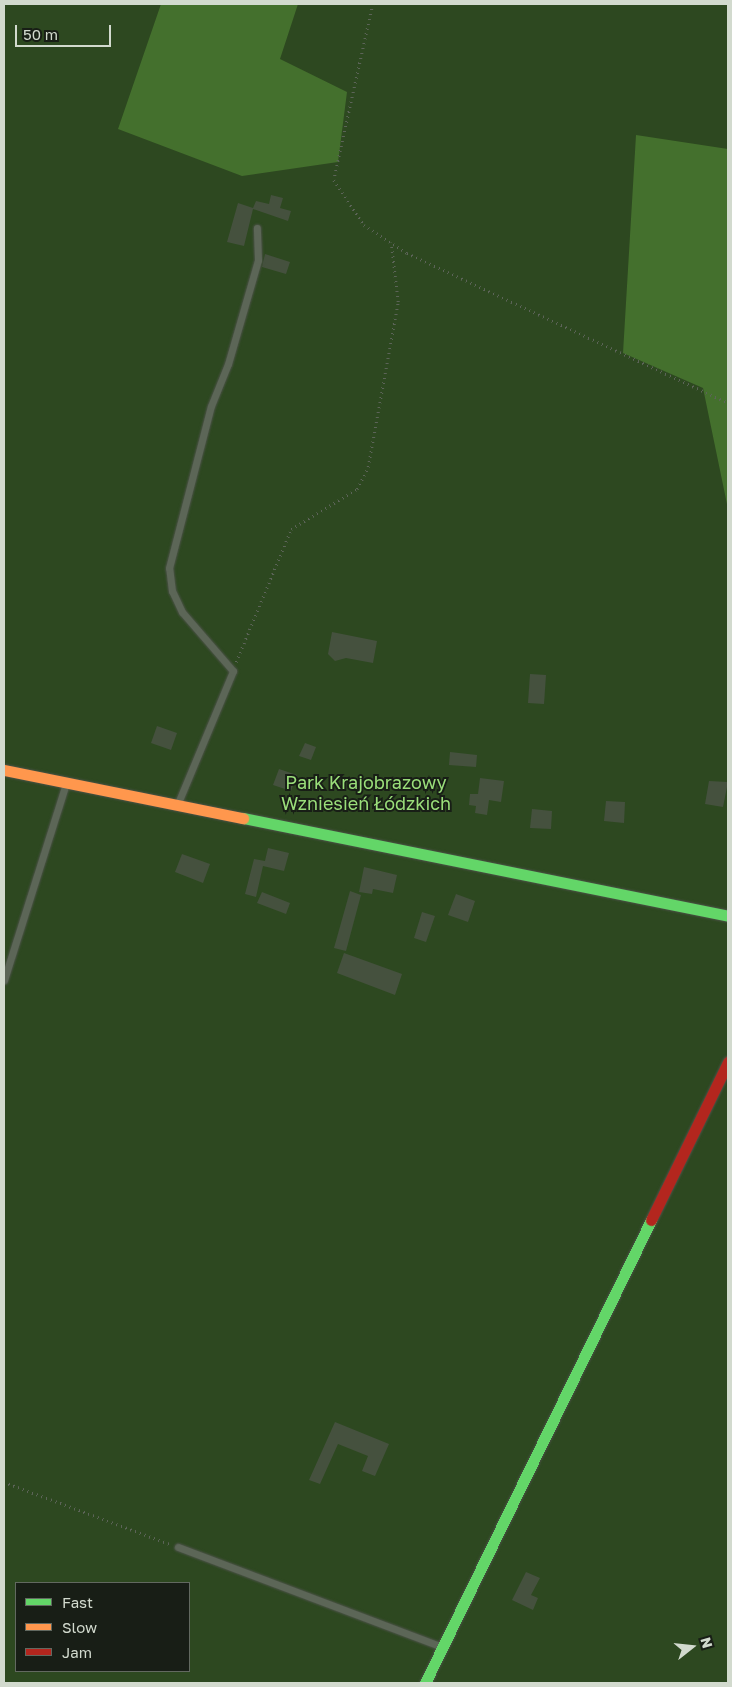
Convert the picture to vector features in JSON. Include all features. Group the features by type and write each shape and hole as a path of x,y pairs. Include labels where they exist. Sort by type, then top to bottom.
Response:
{"street":[{"path":"4,770 728,916"},
{"path":"424,1683 728,1062"}],"lane":[{"path":"177,806 233,671 182,612 172,591 169,568 211,406 228,364 258,260 256,228"},
{"path":"4,980 66,783"},
{"path":"178,1547 442,1647"}],"path":[{"path":"373,4 334,180 364,225 390,242 728,402"},
{"path":"233,671 291,529 357,489 368,467 398,302 390,242"},
{"path":"4,1482 178,1547"}],"green space":[{"name":"Park Krajobrazowy Wzniesień Łódzkich","path":"4,4 728,4 728,1683 4,1683"},
{"path":"161,4 298,4 280,59 347,92 338,162 242,176 118,129"},
{"path":"636,135 728,149 728,509 703,388 623,353"}],"building":[{"path":"271,195 283,198 280,208 291,211 288,221 253,209 244,246 227,242 238,203 253,208 256,201 269,204"},
{"path":"265,254 290,262 286,274 262,267"},
{"path":"332,632 377,641 373,663 346,658 335,661 328,654"},
{"path":"530,674 546,675 544,704 528,703"},
{"path":"157,726 177,733 171,750 151,743"},
{"path":"305,743 316,747 311,760 299,756"},
{"path":"450,752 477,755 476,767 449,765"},
{"path":"279,769 297,775 291,791 273,785"},
{"path":"480,778 504,781 501,802 489,800 487,815 475,813 476,806 469,805 470,794 478,794"},
{"path":"709,781 728,782 723,807 705,804"},
{"path":"606,801 625,802 624,823 604,821"},
{"path":"532,809 552,811 551,829 530,828"},
{"path":"268,848 289,853 284,871 263,866 256,897 245,894 254,859 265,861"},
{"path":"182,854 210,864 203,883 175,872"},
{"path":"364,867 397,875 393,893 373,889 372,894 359,892"},
{"path":"350,891 361,895 346,951 334,948"},
{"path":"262,892 290,903 286,914 257,903"},
{"path":"456,894 475,901 468,922 448,915"},
{"path":"422,912 435,916 426,942 414,938"},
{"path":"344,953 402,974 395,995 337,973"},
{"path":"335,1422 389,1444 375,1476 362,1471 368,1456 338,1444 320,1484 309,1480"},
{"path":"526,1572 540,1578 531,1595 538,1598 533,1610 512,1600"}],"traffic: fast":[{"path":"243,818 728,916"},
{"path":"425,1683 651,1220"}],"traffic: slow":[{"path":"4,770 243,818"}],"traffic: jam":[{"path":"651,1220 728,1062"}]}
